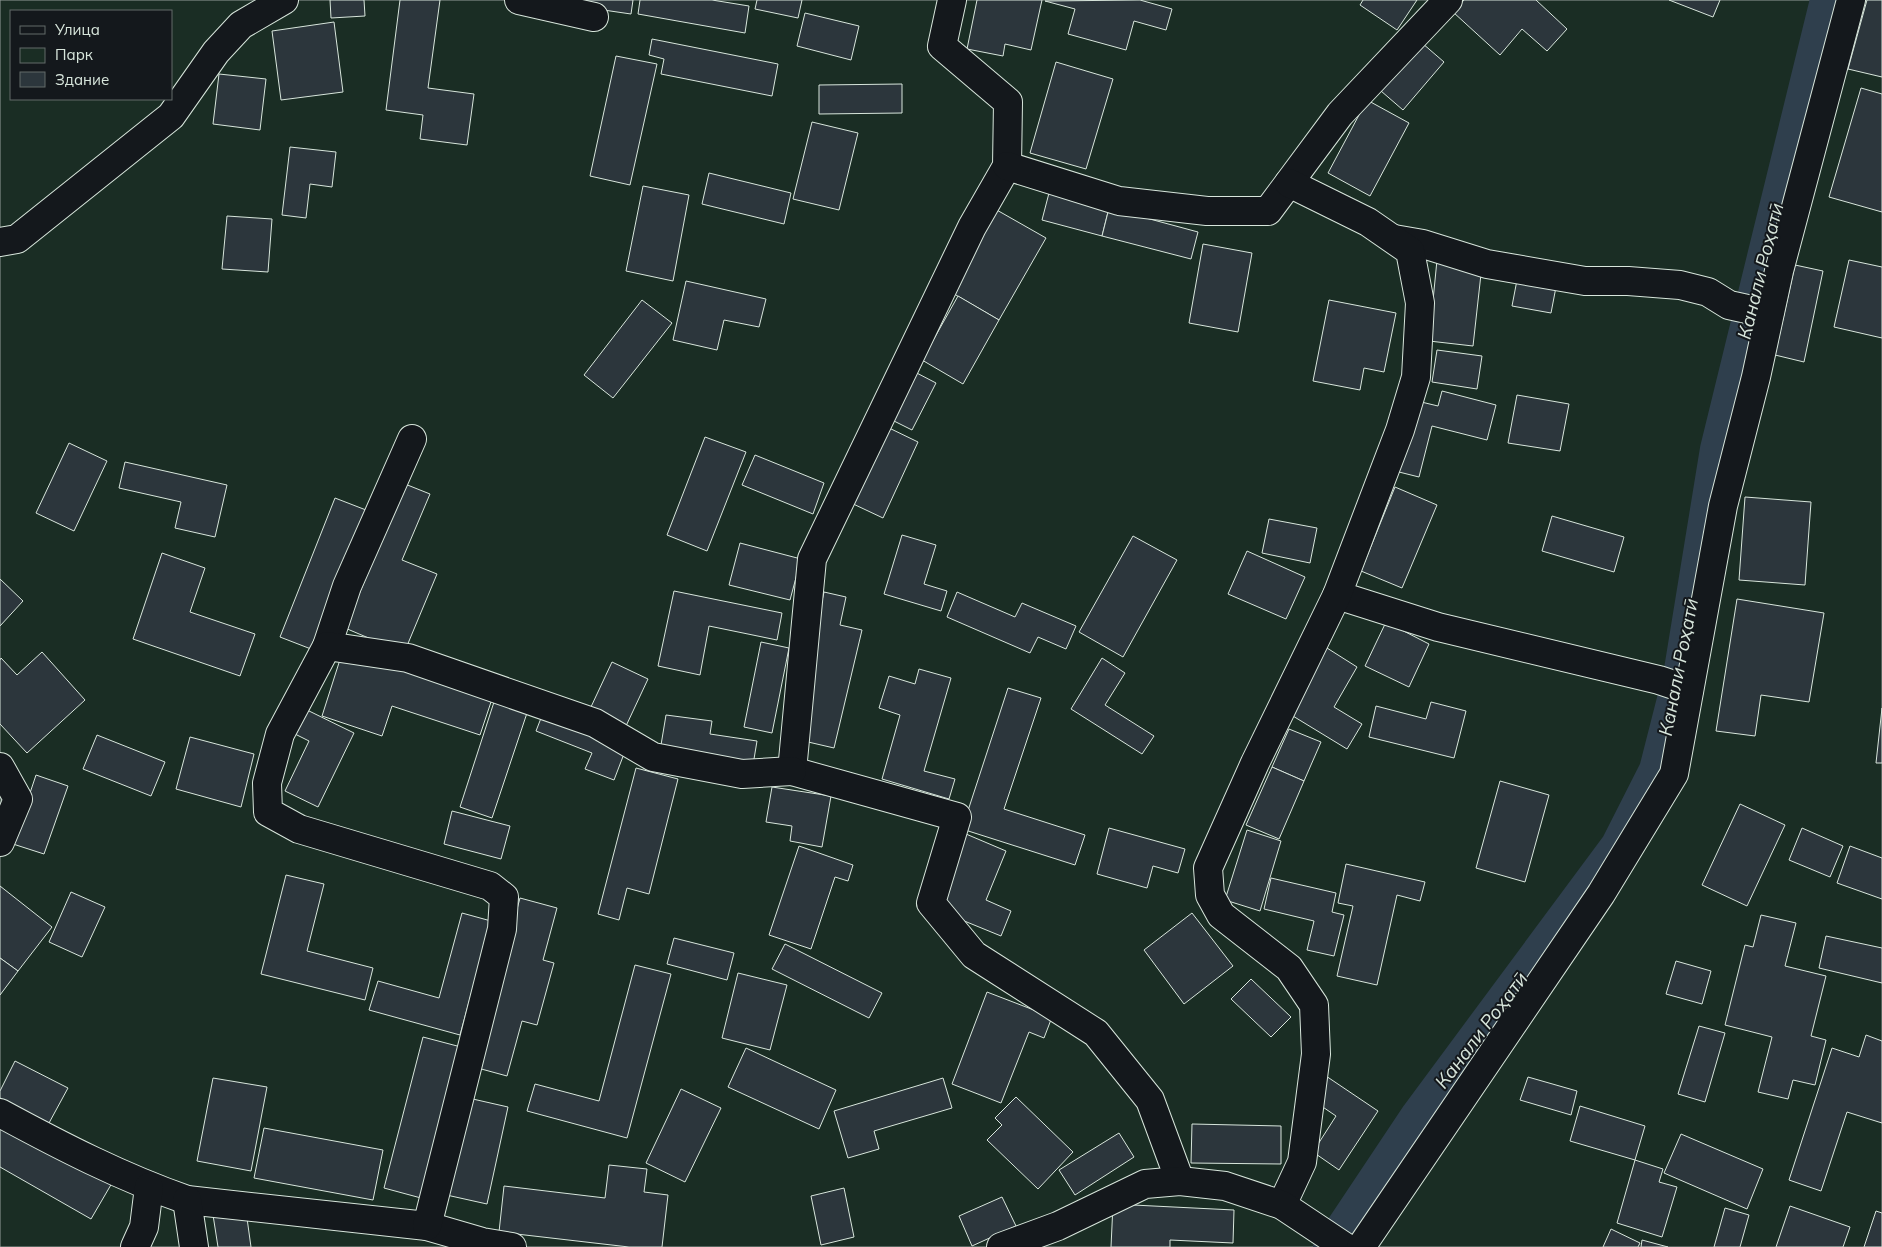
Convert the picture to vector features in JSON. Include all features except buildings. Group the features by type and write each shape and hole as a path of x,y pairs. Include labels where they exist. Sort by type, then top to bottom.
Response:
{"street":[{"path":"0,242 17,239 171,116 216,52 241,25 284,0"},
{"path":"519,0 594,17"},
{"path":"792,771 812,559 972,227 1006,166 1008,102 942,46 952,0"},
{"path":"1006,166 1119,201 1207,211 1268,211 1340,114 1448,0"},
{"path":"1001,1247 1058,1226 1145,1184 1180,1181 1224,1186 1289,1210 1350,1247 1601,894 1674,774 1676,686 1723,506 1763,311 1778,271 1851,0"},
{"path":"1289,183 1368,222 1410,252 1420,303 1416,377 1400,430 1337,595 1255,763 1208,868 1210,895 1221,915 1289,968 1314,1005 1316,1054 1302,1162 1289,1210"},
{"path":"1394,239 1423,244 1487,264 1585,281 1628,281 1680,285 1708,292 1729,305 1763,311"},
{"path":"412,439 347,586 327,646 280,734 267,783 268,812 299,829 490,886 504,897 502,930 427,1226"},
{"path":"1337,595 1438,627 1676,686"},
{"path":"327,646 408,658 595,723 653,757 742,774 792,771 957,817 930,903 974,955 1096,1034 1150,1100 1180,1181"},
{"path":"0,767 18,799 0,842"},
{"path":"0,1113 66,1149 149,1187 187,1200 427,1226 482,1242 512,1247"},
{"path":"135,1247 144,1227 149,1187"},
{"path":"187,1200 194,1247"}],"green space":[{"path":"0,0 1882,0 1882,1247 0,1247","holes":["1736,360 1688,632 1717,449"]}],"waterway":[{"name":"Канали Роҳатӣ","path":"1330,1247 1418,1115 1618,845 1656,770 1680,676 1717,449 1827,0"}]}
